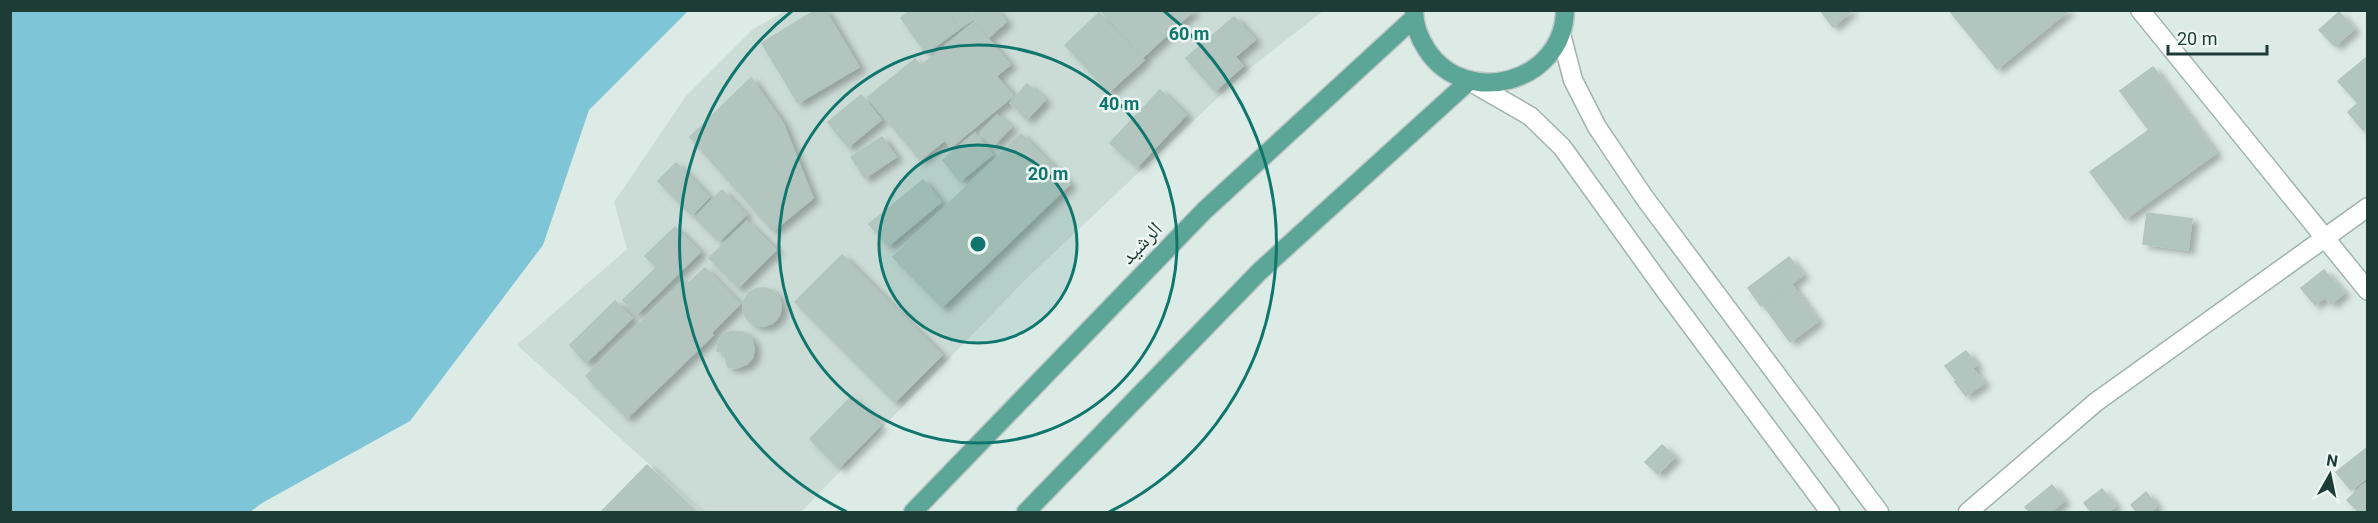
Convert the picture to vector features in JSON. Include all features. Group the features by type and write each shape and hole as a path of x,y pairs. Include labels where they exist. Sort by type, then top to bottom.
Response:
{"main road":[{"path":"1414,14 1420,39 1432,57 1448,72 1468,81 1488,84 1508,82 1526,75 1542,63 1553,50 1561,34 1565,10"},
{"name":"الرشيد","path":"913,513 1204,211 1414,14"},
{"path":"1026,513 1260,271 1468,81"}],"street":[{"path":"2140,10 2367,291"},
{"path":"1561,34 1573,80 1597,127 1637,187 1769,368 1879,513"},
{"path":"1468,81 1530,116 1562,147 1666,293 1830,513"},
{"path":"1968,513 2096,402 2367,207"}],"shaded area":[{"path":"785,11 1323,11 1244,73 1025,280 801,512 702,512 517,345 627,249 614,202 687,95 752,30"}],"water":[{"path":"10,11 688,11 589,110 543,245 410,421 262,503 250,512 11,512"}],"building":[{"path":"816,10 825,10 859,67 798,103 762,43"},
{"path":"911,10 945,10 959,29 926,53 901,18"},
{"path":"948,10 964,10 972,20 960,28"},
{"path":"976,10 996,10 1006,22 989,37 971,15"},
{"path":"1100,10 1194,10 1143,57"},
{"path":"1820,10 1852,10 1833,27"},
{"path":"1949,10 2069,10 1997,69"},
{"path":"2339,12 2354,29 2335,46 2319,30"},
{"path":"1099,13 1144,60 1109,92 1065,45"},
{"path":"1234,17 1255,40 1235,57 1243,66 1215,91 1186,58"},
{"path":"974,22 1010,65 996,76 1013,96 951,147 945,140 920,160 868,97 915,59 921,66"},
{"path":"2368,56 2368,126 2363,130 2348,112 2358,103 2338,81"},
{"path":"2153,67 2216,153 2125,219 2090,172 2149,130 2120,91"},
{"path":"751,78 783,123 813,198 773,231 690,137"},
{"path":"1027,84 1045,100 1027,119 1010,103"},
{"path":"1160,90 1186,115 1137,167 1110,143"},
{"path":"861,95 881,120 848,147 828,122"},
{"path":"997,115 1011,127 994,145 980,133"},
{"path":"975,133 992,155 960,181 943,160"},
{"path":"1021,134 1070,184 942,307 893,257"},
{"path":"882,137 896,157 865,178 851,157"},
{"path":"676,163 709,197 692,215 658,181"},
{"path":"923,180 941,202 888,246 869,224"},
{"path":"722,190 746,215 719,241 695,217"},
{"path":"2147,213 2192,219 2188,250 2143,244"},
{"path":"747,221 776,250 738,288 709,258"},
{"path":"675,227 700,252 637,314 623,300 657,267 645,256"},
{"path":"842,255 942,355 895,402 795,302"},
{"path":"1789,257 1803,275 1761,306 1748,288"},
{"path":"705,268 740,304 711,333 713,335 627,418 586,376 685,279 689,283"},
{"path":"2324,270 2344,293 2331,304 2325,297 2315,305 2301,288"},
{"path":"1792,285 1818,321 1790,342 1764,306"},
{"path":"762,288 769,289 775,294 780,300 780,314 775,320 769,325 762,326 755,325 749,320 744,314 743,307 744,300 749,294 755,289"},
{"path":"615,301 632,318 586,363 570,345"},
{"path":"733,331 743,332 751,338 754,347 753,357 747,364 737,368 728,367 724,352 717,351 718,342 724,334"},
{"path":"1966,351 1977,365 1956,380 1945,366"},
{"path":"1973,369 1984,383 1966,396 1955,382"},
{"path":"851,397 880,426 839,468 810,439"},
{"path":"1662,445 1675,457 1658,474 1645,462"},
{"path":"2368,447 2368,480 2366,478 2351,490 2336,472"},
{"path":"647,465 696,512 601,512"},
{"path":"2365,484 2368,486 2368,512 2359,512 2347,500"},
{"path":"2052,485 2064,501 2051,512 2030,512 2025,507"},
{"path":"2102,489 2116,506 2108,512 2091,512 2084,503"},
{"path":"2146,492 2157,506 2149,512 2137,512 2131,505"}]}
